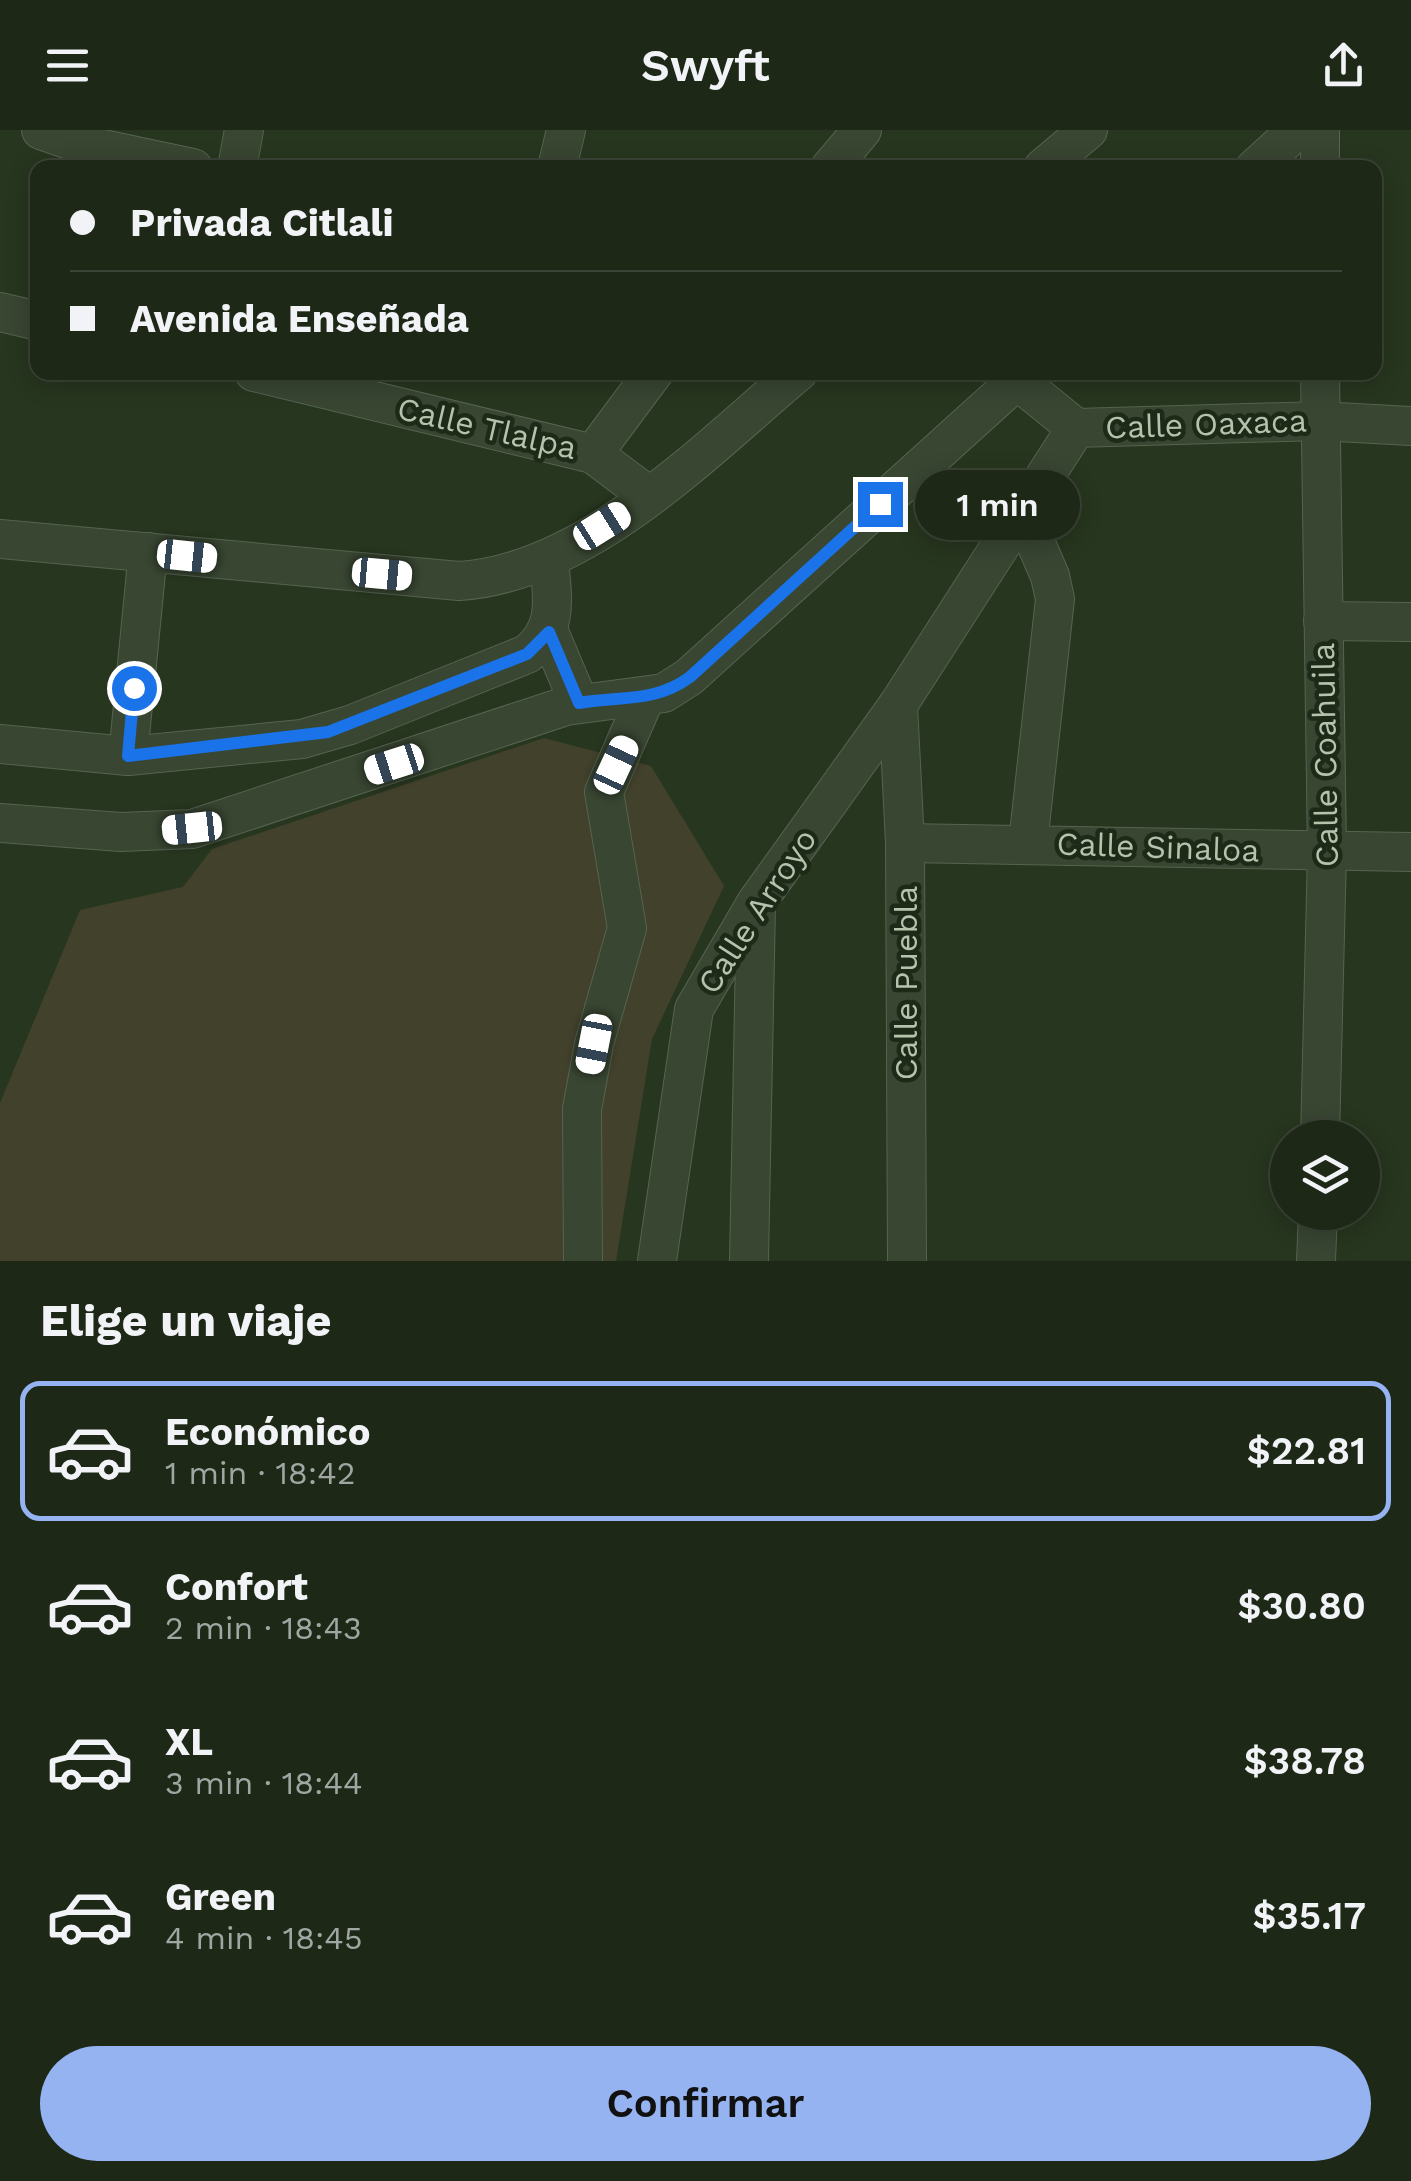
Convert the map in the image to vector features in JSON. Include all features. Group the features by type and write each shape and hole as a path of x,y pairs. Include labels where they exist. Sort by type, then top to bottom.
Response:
{"street":[{"path":"42,130 74,142 156,160"},
{"path":"238,160 244,130"},
{"path":"558,160 566,130"},
{"path":"837,160 862,130"},
{"path":"1052,160 1088,130"},
{"path":"1264,160 1297,130"},
{"path":"1320,130 1320,160"},
{"path":"0,312 30,319"},
{"name":"Calle Tlalpa","path":"287,380 593,454 649,496"},
{"path":"593,454 648,380"},
{"path":"0,539 460,581 491,579 550,558 649,496 788,380"},
{"path":"0,823 121,832 192,828 579,703 664,693 690,677 1017,380"},
{"name":"Calle Oaxaca","path":"1025,380 1076,428 1319,421 1411,426"},
{"name":"Calle Coahuila","path":"1320,380 1327,852 1320,1120"},
{"name":"Calle Arroyo","path":"657,1261 690,1021 756,903 898,705 1076,428"},
{"path":"1021,509 1050,576 1054,599 1028,844"},
{"path":"128,756 148,552"},
{"path":"0,744 128,756 328,732 527,654 549,632 554,616 550,558"},
{"path":"1323,621 1411,622"},
{"path":"549,632 579,703"},
{"path":"584,1261 582,1109 594,1044 628,928 604,792 645,698"},
{"name":"Calle Puebla","path":"898,705 905,842 908,1261"},
{"name":"Calle Sinaloa","path":"905,842 1411,852"},
{"path":"749,1261 756,903"},
{"path":"1316,1261 1317,1230"}],"shaded area":[{"path":"544,738 651,766 724,886 652,1039 616,1261 0,1261 0,1103 80,910 183,887 212,849"}],"route":[{"path":"134,688 128,756 328,732 527,654 549,632 579,703 645,698 664,693 690,677 880,504"}]}
